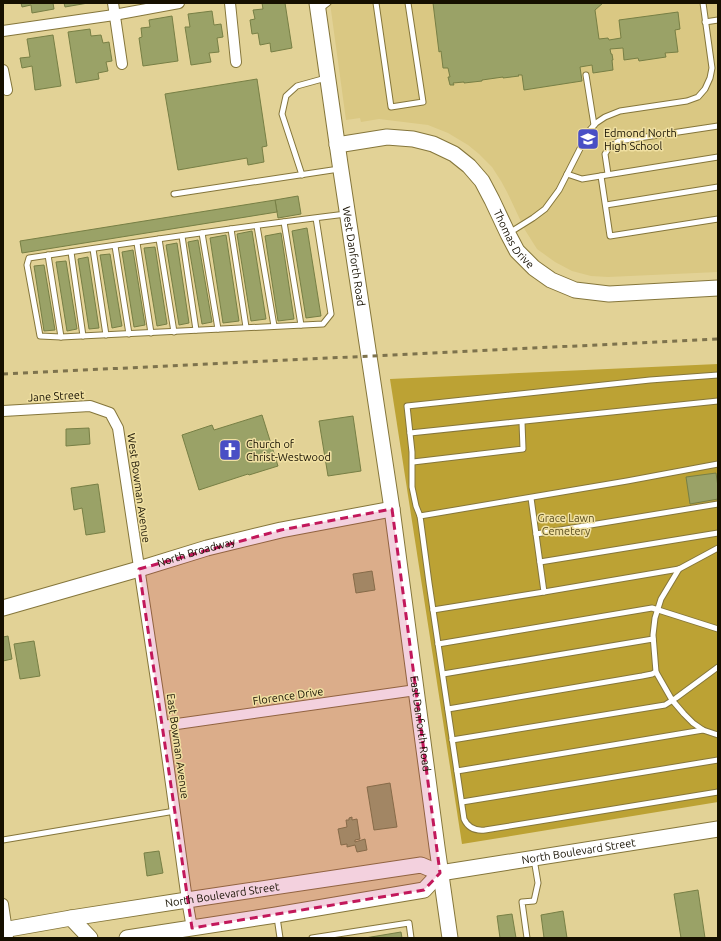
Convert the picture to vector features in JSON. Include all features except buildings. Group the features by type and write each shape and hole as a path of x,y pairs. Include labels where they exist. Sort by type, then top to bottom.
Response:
{"main road":[{"name":"West Danforth Road","path":"321,6 327,78 392,509"},
{"name":"Thomas Drive","path":"337,145 387,137 414,139 433,144 454,154 469,166 482,181 517,251 534,268 551,280 575,290 609,294 718,288"},
{"name":"North Broadway","path":"3,608 207,548 281,530 392,509"},
{"name":"East Danforth Road","path":"392,509 440,873 450,938"},
{"name":"North Boulevard Street","path":"6,933 71,918 421,865 440,873 718,829"},
{"path":"127,938 424,890 440,873"},
{"path":"71,918 90,938"}],"street":[{"path":"113,3 122,64"},
{"path":"3,31 179,3"},
{"path":"230,3 236,62"},
{"path":"3,70 7,90"},
{"name":"Jane Street","path":"3,412 90,406 110,412"},
{"name":"West Bowman Avenue","path":"110,412 118,428 139,569"},
{"name":"East Bowman Avenue","path":"139,569 176,811 192,928"},
{"name":"Florence Drive","path":"163,726 416,690"},
{"path":"3,904 6,933"}],"lane":[{"path":"376,3 391,107 423,102 408,3"},
{"path":"508,234 545,209 559,190 589,131 594,125 605,117 620,111 687,101 698,97 705,89 710,78 712,68 703,3"},
{"path":"705,22 718,20"},
{"path":"586,75 594,125"},
{"path":"302,175 282,114 286,96 297,86 327,78"},
{"path":"608,174 605,154 610,146 619,141 718,126"},
{"path":"567,174 582,179 718,157"},
{"path":"174,194 340,169"},
{"path":"601,176 610,236 718,219"},
{"path":"606,206 718,187"},
{"path":"316,218 331,314 323,324 61,337 40,336 27,265 29,258 158,239 231,229 257,226 284,222 347,214"},
{"path":"284,222 301,325"},
{"path":"257,226 274,326"},
{"path":"231,229 246,327"},
{"path":"202,233 218,329"},
{"path":"182,236 196,330"},
{"path":"158,239 174,332"},
{"path":"137,242 151,333"},
{"path":"115,246 129,334"},
{"path":"92,249 106,335"},
{"path":"71,252 83,336"},
{"path":"48,255 61,337"},
{"path":"718,375 650,380 407,406 413,462 412,487 420,516 442,674 466,824 479,830 718,792"},
{"path":"410,433 718,401"},
{"path":"413,462 523,449 522,422"},
{"path":"420,516 531,498 718,464"},
{"path":"531,498 544,592"},
{"path":"536,534 718,504"},
{"path":"540,562 718,533"},
{"path":"433,610 679,569 718,548"},
{"path":"679,569 661,599 655,618 653,639 656,672 672,700 684,714 703,730 718,735"},
{"path":"438,644 652,608 718,629"},
{"path":"442,674 653,639"},
{"path":"452,740 664,705 669,703 718,667"},
{"path":"448,709 642,676 656,672"},
{"path":"457,771 703,730"},
{"path":"462,802 718,760"},
{"path":"3,840 176,811"},
{"path":"527,938 522,902 534,901 538,883 534,858"},
{"path":"276,915 280,938"},
{"path":"312,938 409,923 411,938"}],"highlighted area":[{"path":"392,509 440,873 424,890 192,928 139,569 281,530"}],"shaded area":[{"name":"Edmond North High School","path":"330,3 718,3 718,272 608,277 591,276 572,271 555,262 537,249 525,230 507,192 492,167 468,145 448,133 428,125 379,119 361,122 360,118 346,120"}],"green space":[{"name":"Grace Lawn Cemetery","path":"718,364 718,802 462,844 390,379"}],"railway":[{"path":"3,374 718,339"}],"place":[{"name":"Edmond North High School","path":"588,139"},
{"name":"Church of Christ-Westwood","path":"230,450"}]}
